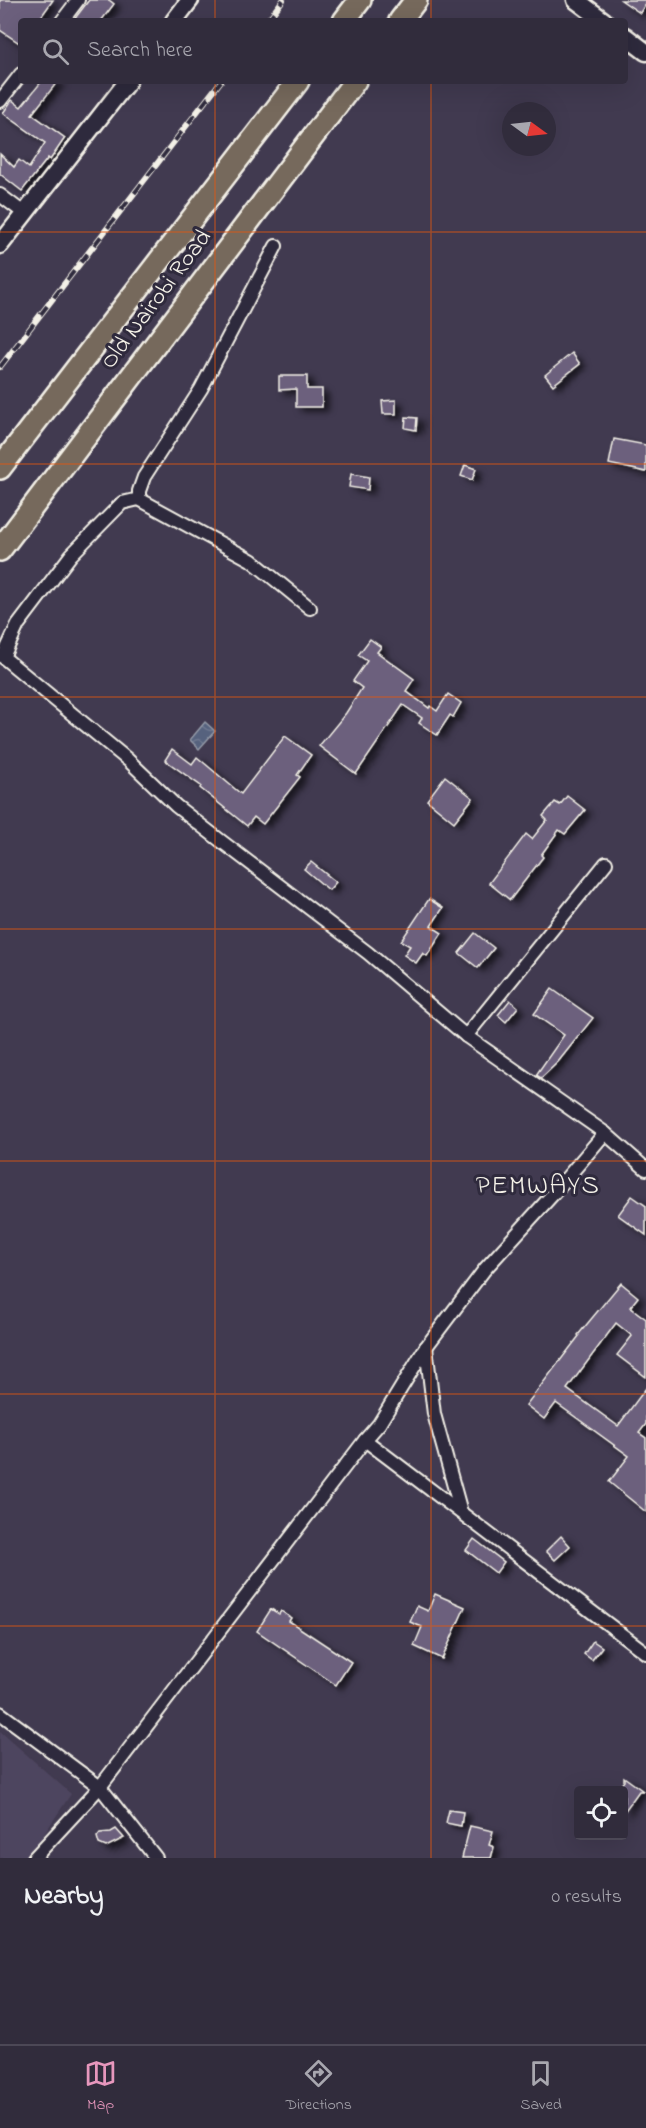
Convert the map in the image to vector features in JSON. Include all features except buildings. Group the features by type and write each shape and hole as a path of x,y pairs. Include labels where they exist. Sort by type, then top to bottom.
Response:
{"highway":[{"path":"346,18 360,0"},
{"path":"402,18 416,0"},
{"name":"Old Nairobi Road","path":"0,468 296,84"},
{"name":"Old Nairobi Road","path":"0,550 353,84"}],"street":[{"path":"64,18 78,0"},
{"path":"176,18 190,0"},
{"path":"576,0 600,18"},
{"path":"628,38 646,52"},
{"path":"0,101 18,78"},
{"path":"0,245 126,84"},
{"path":"0,195 25,214"},
{"path":"139,499 144,477 201,389 276,246"},
{"path":"310,608 251,560 139,499 123,503 71,555 18,626 3,657 128,760 176,806 368,953 466,1036 605,1133 646,1169"},
{"path":"466,1036 606,862"},
{"path":"34,1858 100,1787 379,1424 426,1347 485,1269 605,1133"},
{"path":"426,1347 435,1414 461,1512"},
{"path":"365,1440 646,1653"},
{"path":"0,1713 100,1787 156,1858"}],"shaded area":[{"path":"0,1731 71,1794 28,1858 0,1858"}],"water":[{"path":"205,722 215,731 199,749 190,740"}],"railway":[{"path":"269,18 283,0"},
{"path":"0,367 219,84"}],"district":[{"name":"PEMWAYS","path":"538,1186"}]}
